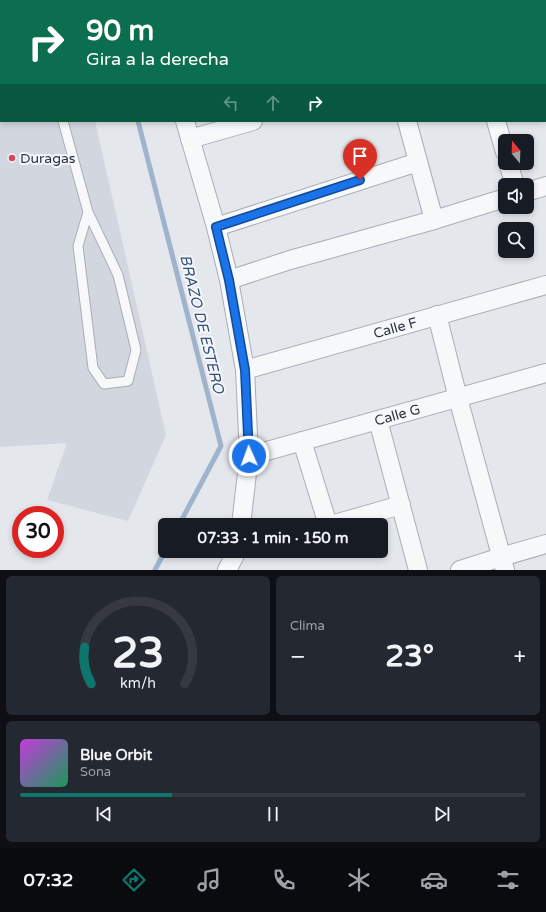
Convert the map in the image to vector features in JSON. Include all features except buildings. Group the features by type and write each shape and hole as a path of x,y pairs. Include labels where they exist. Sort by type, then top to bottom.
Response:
{"street":[{"path":"186,122 216,227 229,280 245,370 249,456 242,518"},
{"path":"190,139 250,122"},
{"path":"407,122 434,220"},
{"path":"496,122 500,134"},
{"path":"216,227 418,162"},
{"path":"534,190 546,186"},
{"path":"229,280 290,260 434,220 498,200"},
{"name":"Calle F","path":"245,370 546,285"},
{"path":"437,315 503,564"},
{"name":"Calle G","path":"249,456 546,373"},
{"path":"378,420 418,570"},
{"path":"302,441 326,518"},
{"path":"356,518 401,505"},
{"path":"460,570 503,564 546,544"},
{"path":"227,570 233,558"}],"lane":[{"path":"63,122 88,212 118,275 136,350 128,381 104,384 93,368 78,246 88,212"}],"shaded area":[{"path":"0,122 95,122 166,435 128,521 47,500 67,443 0,447"}],"waterway":[{"name":"BRAZO DE ESTERO","path":"138,122 221,446 183,518"},
{"name":"BRAZO DE ESTERO","path":"155,570 161,558"}],"place":[{"name":"Duragas","path":"12,158"}],"route":[{"path":"249,456 245,370 229,280 216,227 360,180"}]}
